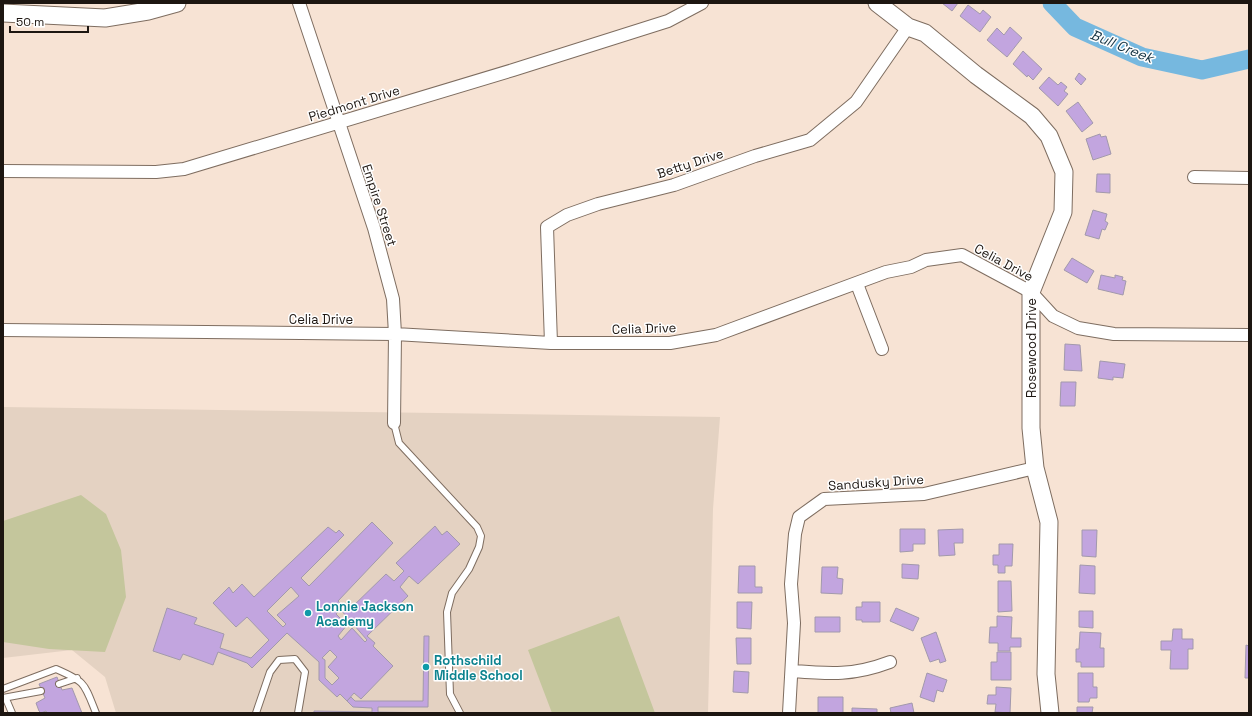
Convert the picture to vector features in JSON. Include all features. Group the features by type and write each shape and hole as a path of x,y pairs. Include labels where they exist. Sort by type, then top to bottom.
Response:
{"street":[{"path":"3,13 105,18 148,11 177,3"},
{"name":"Empire Street","path":"299,3 374,228 393,299 395,334 394,423"},
{"name":"Piedmont Drive","path":"3,171 156,172 184,169 513,70 668,21 702,3"},
{"name":"Rosewood Drive","path":"877,3 908,27 925,33 976,75 1032,116 1049,136 1064,172 1063,212 1031,292 1031,428 1035,468 1049,522 1046,674 1050,713"},
{"name":"Betty Drive","path":"552,343 547,227 567,215 598,204 674,185 755,156 810,140 856,102 908,27"},
{"path":"1194,177 1249,178"},
{"name":"Celia Drive","path":"3,330 395,334 552,343 670,343 716,335 886,272 911,267 926,260 962,255 1031,292 1053,316 1078,328 1114,334 1249,336"},
{"path":"857,284 882,349"},
{"name":"Sandusky Drive","path":"788,713 794,623 791,584 795,534 799,517 824,499 924,494 1035,468"},
{"path":"792,671 838,674 869,670 890,662"}],"lane":[{"path":"394,423 399,443 477,527 480,536 479,547 470,569 452,593 447,612 450,694 460,713"},
{"path":"256,713 270,672 279,660 295,659 305,672 298,713"},
{"path":"3,689 56,669 76,678 85,687 96,713"},
{"path":"59,684 76,678"},
{"path":"12,713 5,699 16,695 41,691"}],"shaded area":[{"path":"3,407 720,417 713,509 708,713 116,713 105,677 72,650 3,658"}],"green space":[{"path":"81,495 106,514 121,550 126,597 105,652 49,649 3,642 3,521"},
{"path":"619,616 655,713 552,713 528,650"}],"building":[{"path":"942,3 958,3 952,11"},
{"path":"968,5 980,14 983,10 991,17 980,32 960,16"},
{"path":"1010,27 1022,38 1007,57 987,40 997,28 1004,35"},
{"path":"1023,51 1042,69 1033,80 1028,75 1027,77 1013,64"},
{"path":"1079,73 1086,79 1081,85 1075,79"},
{"path":"1049,77 1058,85 1061,82 1067,87 1064,91 1068,94 1058,106 1039,88"},
{"path":"1078,102 1093,123 1082,132 1066,111"},
{"path":"1100,134 1101,137 1106,136 1111,154 1093,160 1086,139"},
{"path":"1097,174 1110,174 1110,193 1096,192"},
{"path":"1093,210 1107,214 1105,221 1108,223 1105,230 1102,229 1099,239 1085,235"},
{"path":"1072,258 1094,271 1087,283 1064,270"},
{"path":"1101,275 1115,278 1115,275 1123,277 1122,280 1126,281 1123,295 1098,289"},
{"path":"1065,344 1080,345 1082,371 1064,370"},
{"path":"1100,361 1125,364 1123,378 1113,377 1113,380 1098,378"},
{"path":"1061,382 1076,382 1075,406 1060,406"},
{"name":"Lonnie Jackson Academy","path":"372,522 393,543 338,601 348,611 386,574 394,581 404,571 396,563 435,526 442,535 447,531 460,544 418,584 409,576 400,587 408,596 367,636 375,643 373,646 393,666 361,699 354,693 347,701 340,694 337,697 319,680 319,662 287,633 252,668 247,663 218,652 213,665 183,654 180,660 153,651 167,608 197,618 194,624 224,634 220,648 251,658 269,640 247,617 236,627 213,603 229,587 233,593 242,584 254,597 328,527 336,533 339,530 344,535 301,578 309,586","holes":["291,587 299,596 277,615 286,624 283,627 267,611","340,609 367,640 365,642 352,628 341,640 338,636 347,625 336,614","330,650 337,657 328,667 339,678 332,685 325,678 325,660 322,658"]},
{"path":"900,529 925,529 925,544 913,544 913,551 900,552"},
{"path":"963,529 963,543 954,543 955,555 939,556 938,530"},
{"path":"1082,530 1097,530 1096,557 1082,556"},
{"path":"999,544 1013,544 1012,566 1005,566 1005,573 998,573 998,565 993,565 993,555 999,555"},
{"path":"902,564 919,565 918,579 902,578"},
{"path":"1080,565 1095,566 1095,594 1079,593"},
{"path":"739,566 755,566 755,587 762,587 762,593 738,593"},
{"path":"822,567 838,567 837,578 843,579 842,594 821,593"},
{"path":"998,581 1011,581 1012,611 998,612"},
{"path":"737,602 752,602 751,629 737,628"},
{"path":"862,602 880,602 880,622 862,622 862,620 856,620 856,607 862,607"},
{"path":"896,608 919,618 913,631 890,621"},
{"path":"1079,611 1093,611 1093,628 1079,627"},
{"path":"997,616 1012,617 1011,638 1021,638 1021,647 1010,647 1010,651 998,651 998,643 989,643 990,627 997,627"},
{"path":"815,617 840,617 840,632 815,632"},
{"path":"1173,629 1182,629 1182,639 1193,639 1193,649 1188,649 1188,669 1170,669 1171,650 1161,650 1161,641 1172,641"},
{"path":"936,632 946,661 940,663 939,659 930,662 921,638"},
{"path":"1080,632 1101,633 1100,648 1104,648 1104,667 1081,667 1081,662 1076,662 1076,649 1079,649"},
{"name":"Rothschild Middle School","path":"424,636 429,636 428,707 378,707 378,712 445,713 314,713 314,711 372,712 372,708 353,707 347,701 351,697 355,701 423,701"},
{"path":"736,638 751,638 751,664 737,664"},
{"path":"1246,645 1249,646 1249,678 1245,678"},
{"path":"997,652 1011,652 1011,680 991,680 991,662 997,662"},
{"path":"734,671 749,672 748,693 733,692"},
{"path":"927,673 947,680 943,692 937,690 934,702 920,697"},
{"path":"1078,673 1093,673 1093,687 1097,687 1097,698 1090,698 1089,702 1078,702"},
{"path":"57,677 62,690 72,688 82,713 47,713 46,711 41,713 39,711 36,703 45,698 39,684"},
{"path":"996,687 1011,688 1010,713 995,712 996,704 987,704 988,695 996,695"},
{"path":"818,697 843,697 843,713 818,713"},
{"path":"912,703 914,713 891,713 890,708"},
{"path":"1077,707 1093,707 1092,713 1077,713"},
{"path":"852,708 877,709 877,713 852,713"}],"waterway":[{"name":"Bull Creek","path":"1052,3 1075,27 1142,57 1202,70 1249,59"}],"place":[{"name":"Lonnie Jackson Academy","path":"308,613"},
{"name":"Rothschild Middle School","path":"426,667"}]}
